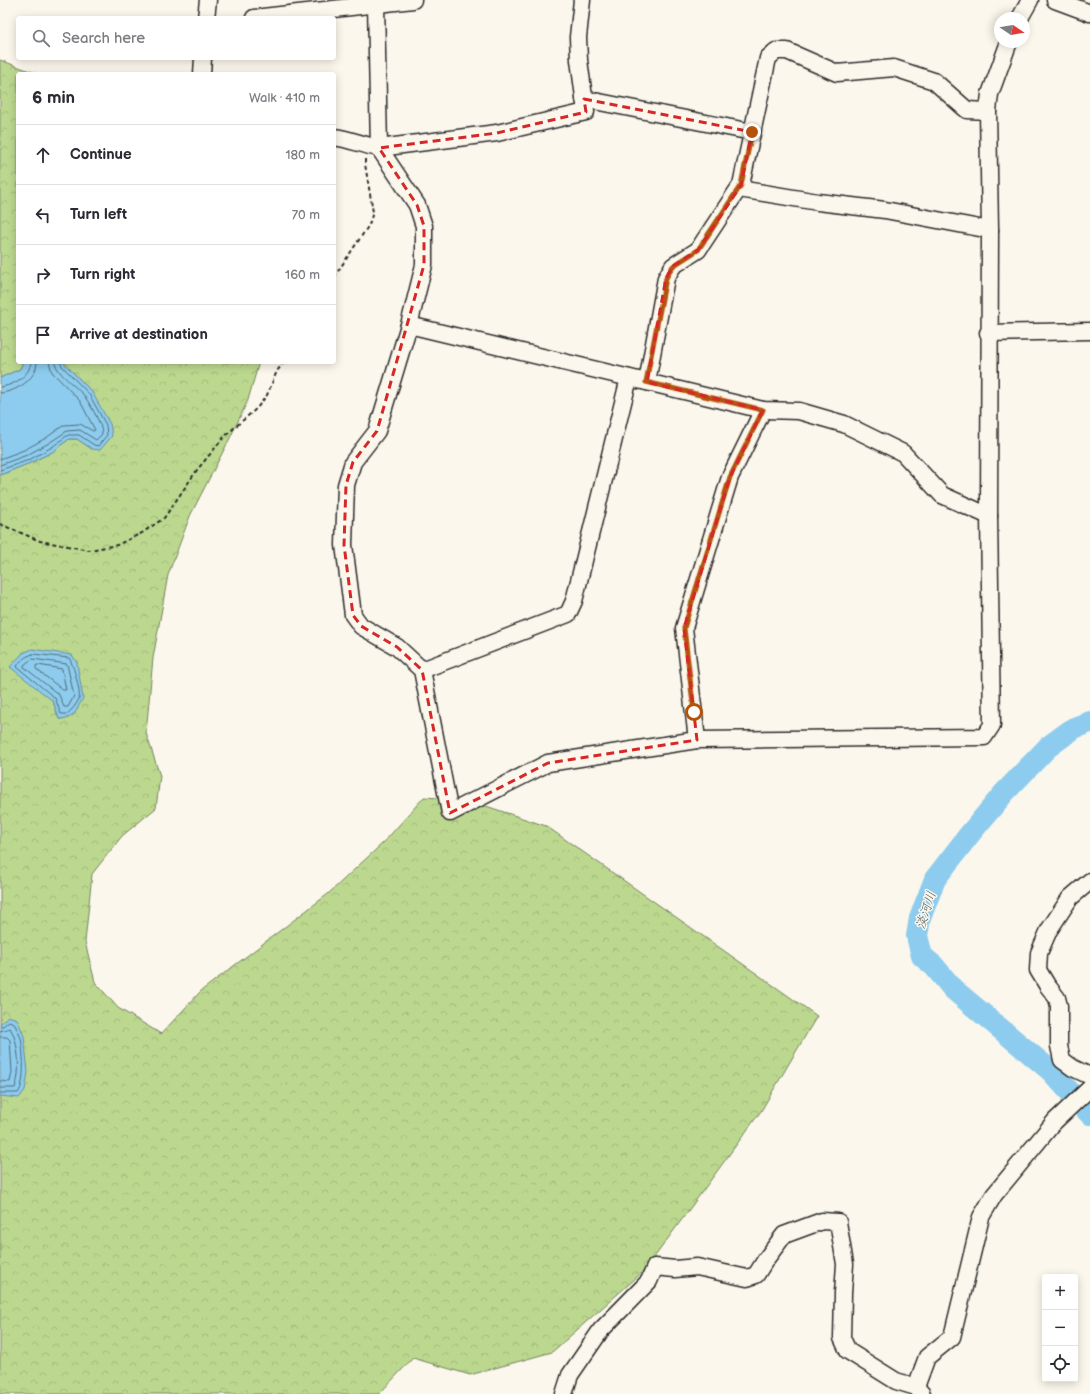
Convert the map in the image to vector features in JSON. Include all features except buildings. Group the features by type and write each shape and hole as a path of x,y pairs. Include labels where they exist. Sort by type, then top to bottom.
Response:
{"street":[{"path":"206,16 208,0"},
{"path":"271,16 413,0"},
{"path":"336,137 351,140 373,147 497,133 586,112 578,60 578,37 582,0"},
{"path":"1023,12 1030,0"},
{"path":"1055,0 1090,13"},
{"path":"376,4 373,147 417,205 424,226 424,265 409,325 378,431 353,462 346,485 344,545 353,615 361,626 398,647 422,670 450,814 548,763 697,740 984,737 992,725 989,516 988,333 990,230 988,111 990,94 1007,48"},
{"path":"646,382 666,278 673,266 698,250 741,185 768,58 776,51 788,51 837,73 894,68 934,81 967,110 988,111"},
{"path":"202,72 203,60"},
{"path":"584,100 752,132"},
{"path":"738,189 818,202 885,210 990,230"},
{"path":"409,325 763,410 799,411 844,424 903,453 942,495 989,516"},
{"path":"988,333 1090,331"},
{"path":"422,670 568,614 574,601 629,378"},
{"path":"697,740 684,628 730,477 763,410"},
{"path":"1090,881 1070,898 1049,930 1039,953 1038,970 1057,998 1060,1006 1059,1046 1062,1060 1073,1068 1090,1076"},
{"path":"564,1394 570,1375 601,1330 649,1280 654,1267 675,1269 697,1267 747,1278 756,1275 784,1235 822,1221 838,1222 842,1242 845,1264 842,1338 848,1351 896,1381 919,1390 927,1356 952,1337 981,1217 994,1195 1055,1121 1090,1088"}],"path":[{"path":"336,274 369,225 373,212 365,164 373,147"},
{"path":"0,524 40,541 89,550 117,545 142,533 164,518 197,470 225,436 257,408 267,395 277,371 282,364"}],"highlighted area":[{"path":"584,99 752,132 741,185 698,250 673,266 666,278 647,382 763,410 730,477 684,628 697,740 548,763 450,813 422,670 397,647 361,626 353,615 344,545 346,485 353,462 377,431 424,265 424,226 417,205 379,148 497,133 586,112"}],"green space":[{"path":"0,60 33,72 16,72 16,364 22,364 20,369 0,378"},
{"path":"65,364 258,364 248,400 190,516 168,575 153,658 146,733 160,776 156,808 122,836 92,874 85,942 95,982 118,1008 161,1034 201,991 328,894 384,842 424,797 468,800 546,826 817,1016 761,1111 645,1270 552,1352 470,1375 413,1358 379,1394 0,1394 0,1096 8,1016 0,1024 0,475 30,463 54,451 69,439 77,439 92,449 92,392","holes":["53,701 75,713 68,718 59,719"]}],"water":[{"path":"22,364 65,364 92,392 110,424 112,436 100,450 92,449 77,439 69,439 54,451 30,463 0,475 0,378 20,369"},
{"path":"32,649 72,655 77,663 83,698 75,713 68,718 59,719 53,701 10,667 23,653"},
{"path":"8,1016 17,1019 24,1036 28,1072 25,1090 19,1098 0,1096 0,1024"}],"waterway":[{"name":"淡河川","path":"1090,722 1074,728 1048,747 1004,793 969,835 935,879 920,918 917,936 922,956 934,966 953,989 1051,1071 1090,1114"}],"route":[{"path":"694,712 684,628 730,477 763,410 646,382 666,278 673,266 698,250 741,185 752,132"}]}
